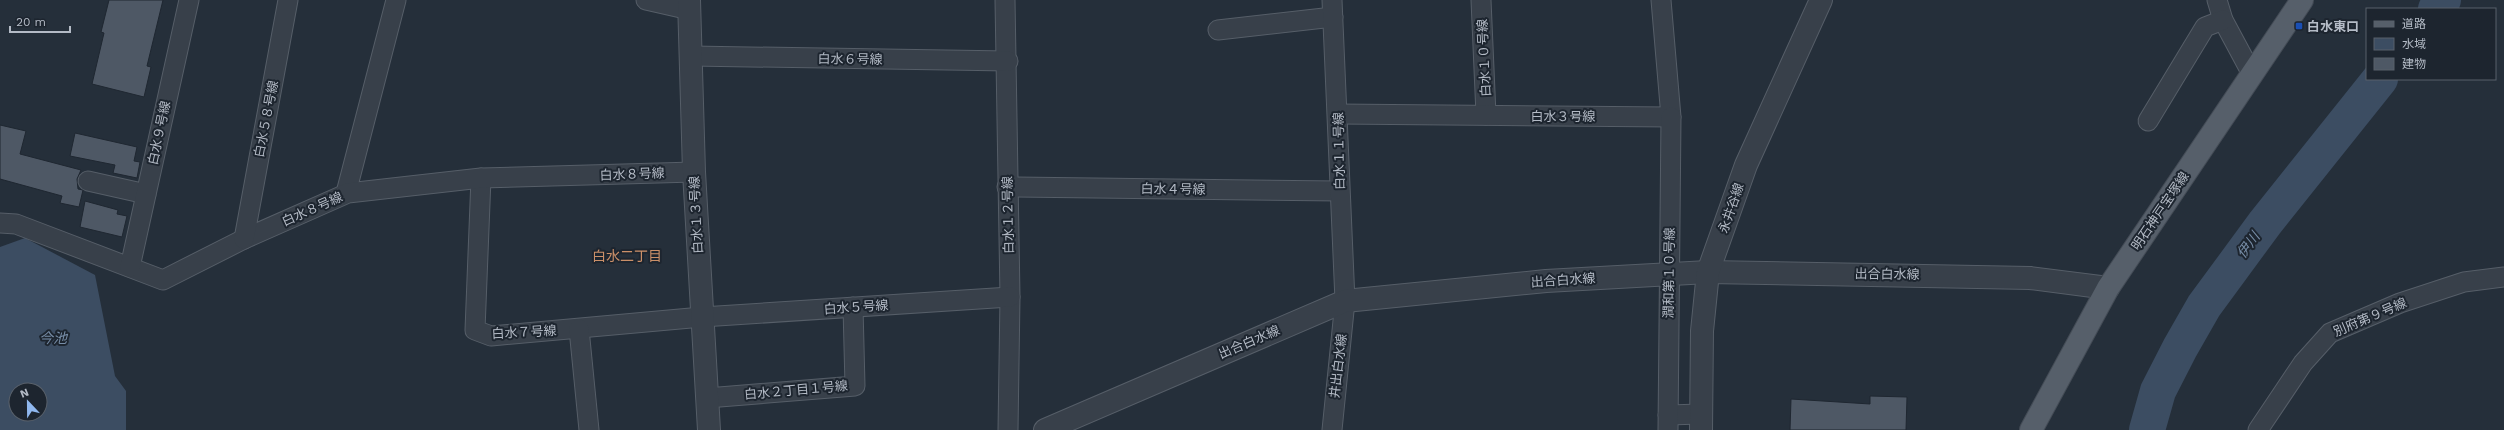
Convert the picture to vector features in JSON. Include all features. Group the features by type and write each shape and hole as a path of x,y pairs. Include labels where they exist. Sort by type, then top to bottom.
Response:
{"main road":[{"name":"明石神戸宝塚線","path":"2031,430 2108,288 2302,0"}],"street":[{"name":"白水９号線","path":"130,267 188,0"},
{"name":"白水５８号線","path":"244,239 288,0"},
{"path":"346,193 396,0"},
{"path":"646,0 690,5"},
{"name":"白水１２号線","path":"1005,0 1008,61 1006,187 1010,297 1008,430"},
{"name":"白水１０号線","path":"1481,0 1486,115"},
{"path":"1661,0 1671,117"},
{"name":"永井谷線","path":"1701,422 1702,331 1708,272 1746,165 1821,0"},
{"path":"2217,0 2223,20 2252,74"},
{"name":"白水１３号線","path":"690,5 694,172 708,430"},
{"path":"1218,30 1333,8"},
{"name":"白水１１号線","path":"1333,8 1338,114 1339,191 1345,301"},
{"path":"2148,121 2205,27 2223,20"},
{"name":"白水６号線","path":"692,56 1008,61"},
{"name":"白水３号線","path":"1338,114 1671,117"},
{"name":"潤和第１０号線","path":"1668,423 1671,117"},
{"name":"白水８号線","path":"0,223 16,224 163,280 244,239 346,193 481,178 694,172"},
{"name":"白水７号線","path":"481,178 475,330 491,336 702,317"},
{"path":"88,181 146,194"},
{"name":"白水４号線","path":"1006,187 1339,191"},
{"name":"出合白水線","path":"1045,430 1345,301 1546,281 1708,272 2030,278 2108,288"},
{"name":"別府第９号線","path":"2258,430 2303,363 2330,333 2400,303 2450,286 2464,282 2504,277"},
{"name":"白水５号線","path":"702,317 1010,297"},
{"name":"井出白水線","path":"1332,430 1345,301"},
{"name":"白水２丁目１号線","path":"707,398 855,386 853,307"},
{"path":"579,329 589,430"},
{"path":"1668,423 1701,422"}],"water":[{"name":"今池","path":"25,238 95,275 115,376 126,391 126,430 0,430 0,247"}],"building":[{"path":"109,0 163,0 147,66 151,67 144,97 92,84 104,33 101,32"},
{"path":"0,125 26,131 20,154 81,170 77,179 78,189 83,190 79,207 60,203 62,196 0,179"},
{"path":"75,133 137,147 134,161 140,162 137,178 113,173 115,165 70,156"},
{"path":"85,201 118,210 117,214 127,216 122,237 80,227"},
{"path":"1870,396 1907,397 1906,430 1790,430 1791,399 1870,404"}],"waterway":[{"name":"伊川","path":"2437,8 2443,0"},
{"name":"伊川","path":"2147,430 2158,391 2204,306 2265,223 2379,80"}],"place":[{"name":"白水東口","path":"2299,26"}],"district":[{"name":"白水二丁目","path":"627,256"}]}
